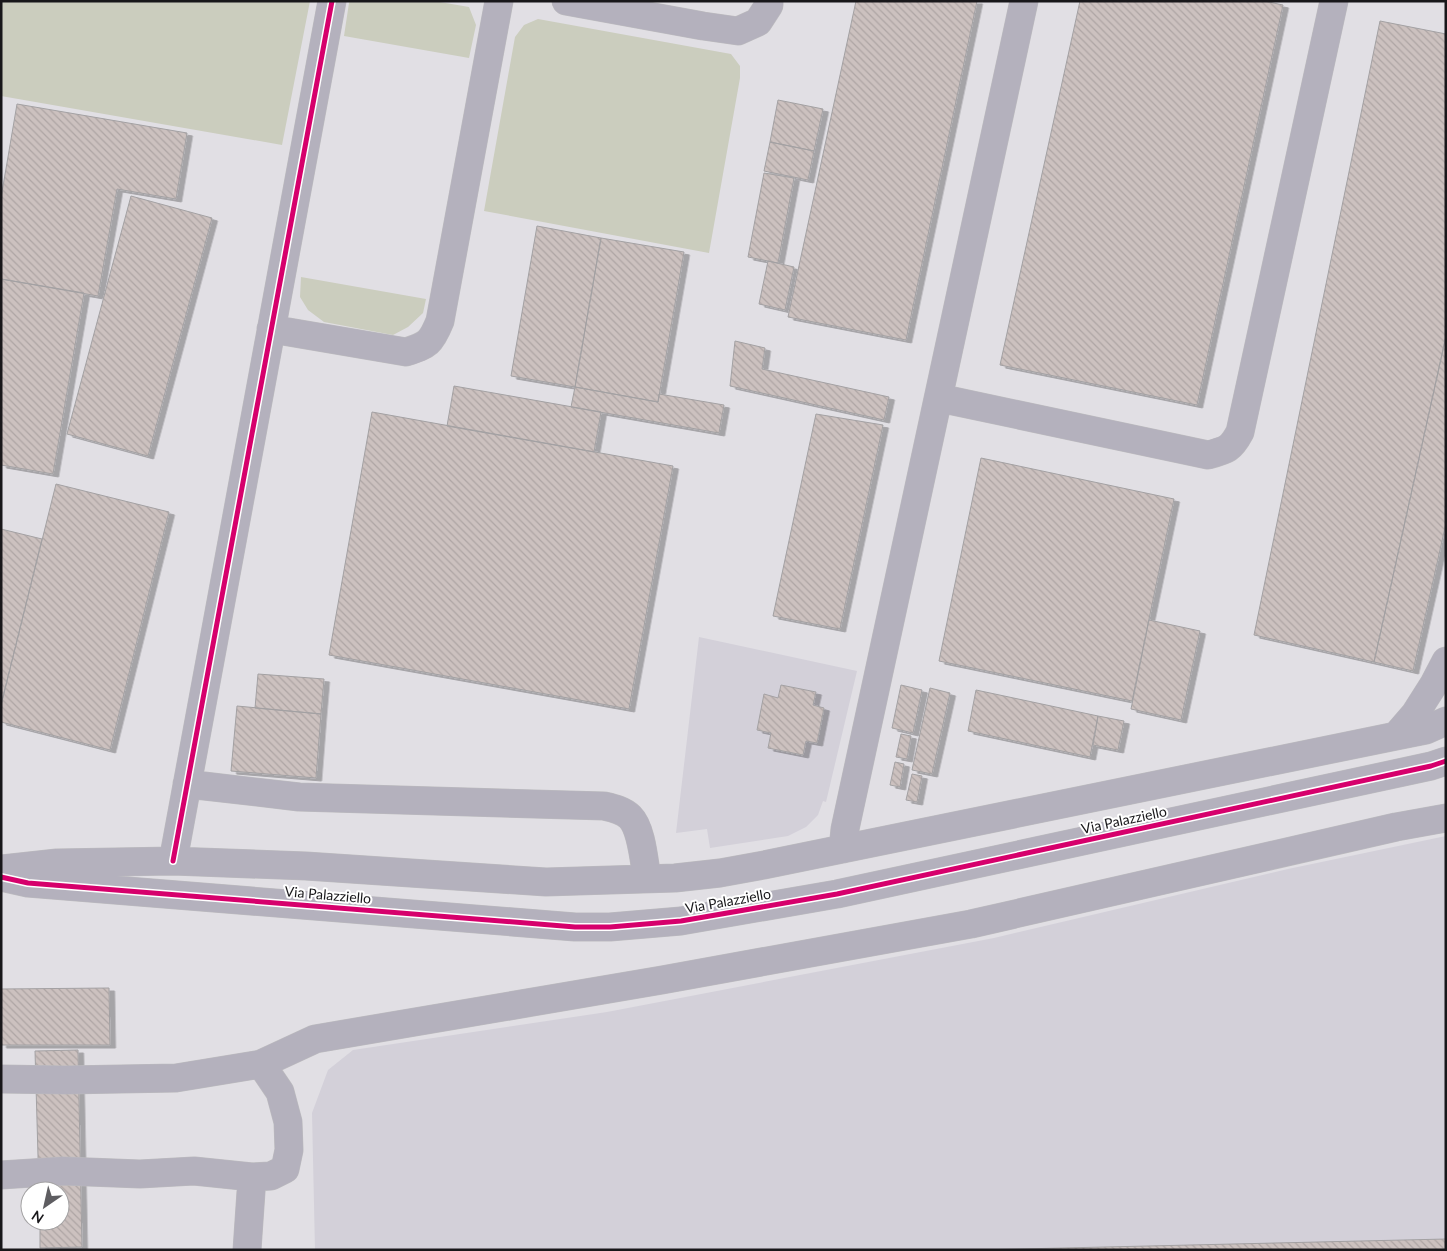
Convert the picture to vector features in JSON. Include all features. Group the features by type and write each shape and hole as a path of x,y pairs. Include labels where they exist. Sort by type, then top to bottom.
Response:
{"street":[{"path":"173,861 332,1"},
{"path":"272,329 406,352 423,346 433,337 440,321 499,1"},
{"path":"566,1 738,31 758,22 769,5 769,1"},
{"path":"843,849 1024,1"},
{"path":"939,398 1208,456 1232,446 1240,432 1334,1"},
{"path":"1396,736 1415,714 1434,684 1446,660"},
{"name":"Via Palazziello","path":"1,869 56,863 173,861 306,866 546,882 675,878 720,873 843,849 1426,730 1446,721"},
{"name":"Via Palazziello","path":"1,877 38,884 575,927 647,925 681,921 836,894 1431,766 1446,761"},
{"path":"187,784 299,797 604,806 618,810 630,817 637,829 647,878"},
{"path":"1,1079 176,1078 261,1064 315,1039 662,980 971,924 1386,829 1446,818"},
{"path":"1,1175 62,1171 140,1174 194,1171 252,1178 271,1176 285,1169 289,1150 288,1122 280,1092 261,1064"},
{"path":"247,1250 252,1178"}],"shaded area":[{"path":"1,1 310,1 282,145 1,96"},
{"path":"350,1 434,1 469,7 476,25 469,58 344,36"},
{"path":"538,19 731,54 740,66 740,78 709,253 484,211 515,37 524,25"},
{"path":"301,277 426,299 423,313 408,327 393,335 324,322 308,310 300,297"},
{"path":"699,637 857,671 826,802 823,801 818,815 806,827 788,836 710,848 707,829 676,833"},
{"path":"1446,836 1446,1250 315,1250 312,1113 328,1070 353,1050 607,1012 994,938 1288,869"}],"building":[{"path":"856,1 977,1 906,340 788,317"},
{"path":"1080,1 1264,1 1283,5 1197,405 1000,365"},
{"path":"1380,21 1446,34 1446,336 1374,662 1254,635"},
{"path":"778,100 823,109 814,151 770,142"},
{"path":"17,104 187,133 176,199 117,189 98,296 1,279 1,198"},
{"path":"770,142 814,151 808,180 764,171"},
{"path":"764,173 794,178 778,263 748,257"},
{"path":"131,196 212,218 148,456 67,434"},
{"path":"537,226 601,238 575,387 511,376"},
{"path":"601,238 684,252 658,402 575,387"},
{"path":"768,261 794,267 785,310 759,304"},
{"path":"1,279 84,293 53,474 1,465"},
{"path":"1446,336 1446,523 1413,671 1374,662"},
{"path":"735,341 765,348 762,369 889,397 884,420 730,386"},
{"path":"454,386 601,412 594,452 447,426"},
{"path":"575,387 658,402 659,394 724,405 719,433 571,407"},
{"path":"372,412 673,466 629,709 329,655"},
{"path":"816,414 883,425 840,629 773,616"},
{"path":"981,458 1174,499 1132,701 939,661"},
{"path":"56,484 169,512 110,750 1,722 1,705"},
{"path":"1,529 42,539 1,705"},
{"path":"1149,620 1200,631 1181,720 1131,709"},
{"path":"258,674 324,679 321,714 255,708"},
{"path":"781,685 816,692 813,705 824,708 817,743 806,741 803,755 768,748 771,733 757,730 764,694 778,698"},
{"path":"901,685 922,690 913,733 892,728"},
{"path":"930,688 950,693 932,774 912,770"},
{"path":"976,690 1098,716 1090,757 968,731"},
{"path":"237,706 321,714 316,778 231,771"},
{"path":"1098,716 1124,721 1118,750 1093,745"},
{"path":"901,734 911,736 907,759 896,757"},
{"path":"895,762 904,764 900,787 890,785"},
{"path":"912,774 922,776 917,802 906,800"},
{"path":"109,988 110,1045 1,1045 1,989"},
{"path":"78,1050 82,1247 40,1248 40,1231 70,1231 70,1181 39,1181 35,1051"},
{"path":"1446,1239 1446,1250 978,1250"}],"cycle path":[{"path":"173,861 332,1"},
{"path":"1,877 28,883 575,927 610,927 681,921 837,894 1431,766 1446,761"}]}
